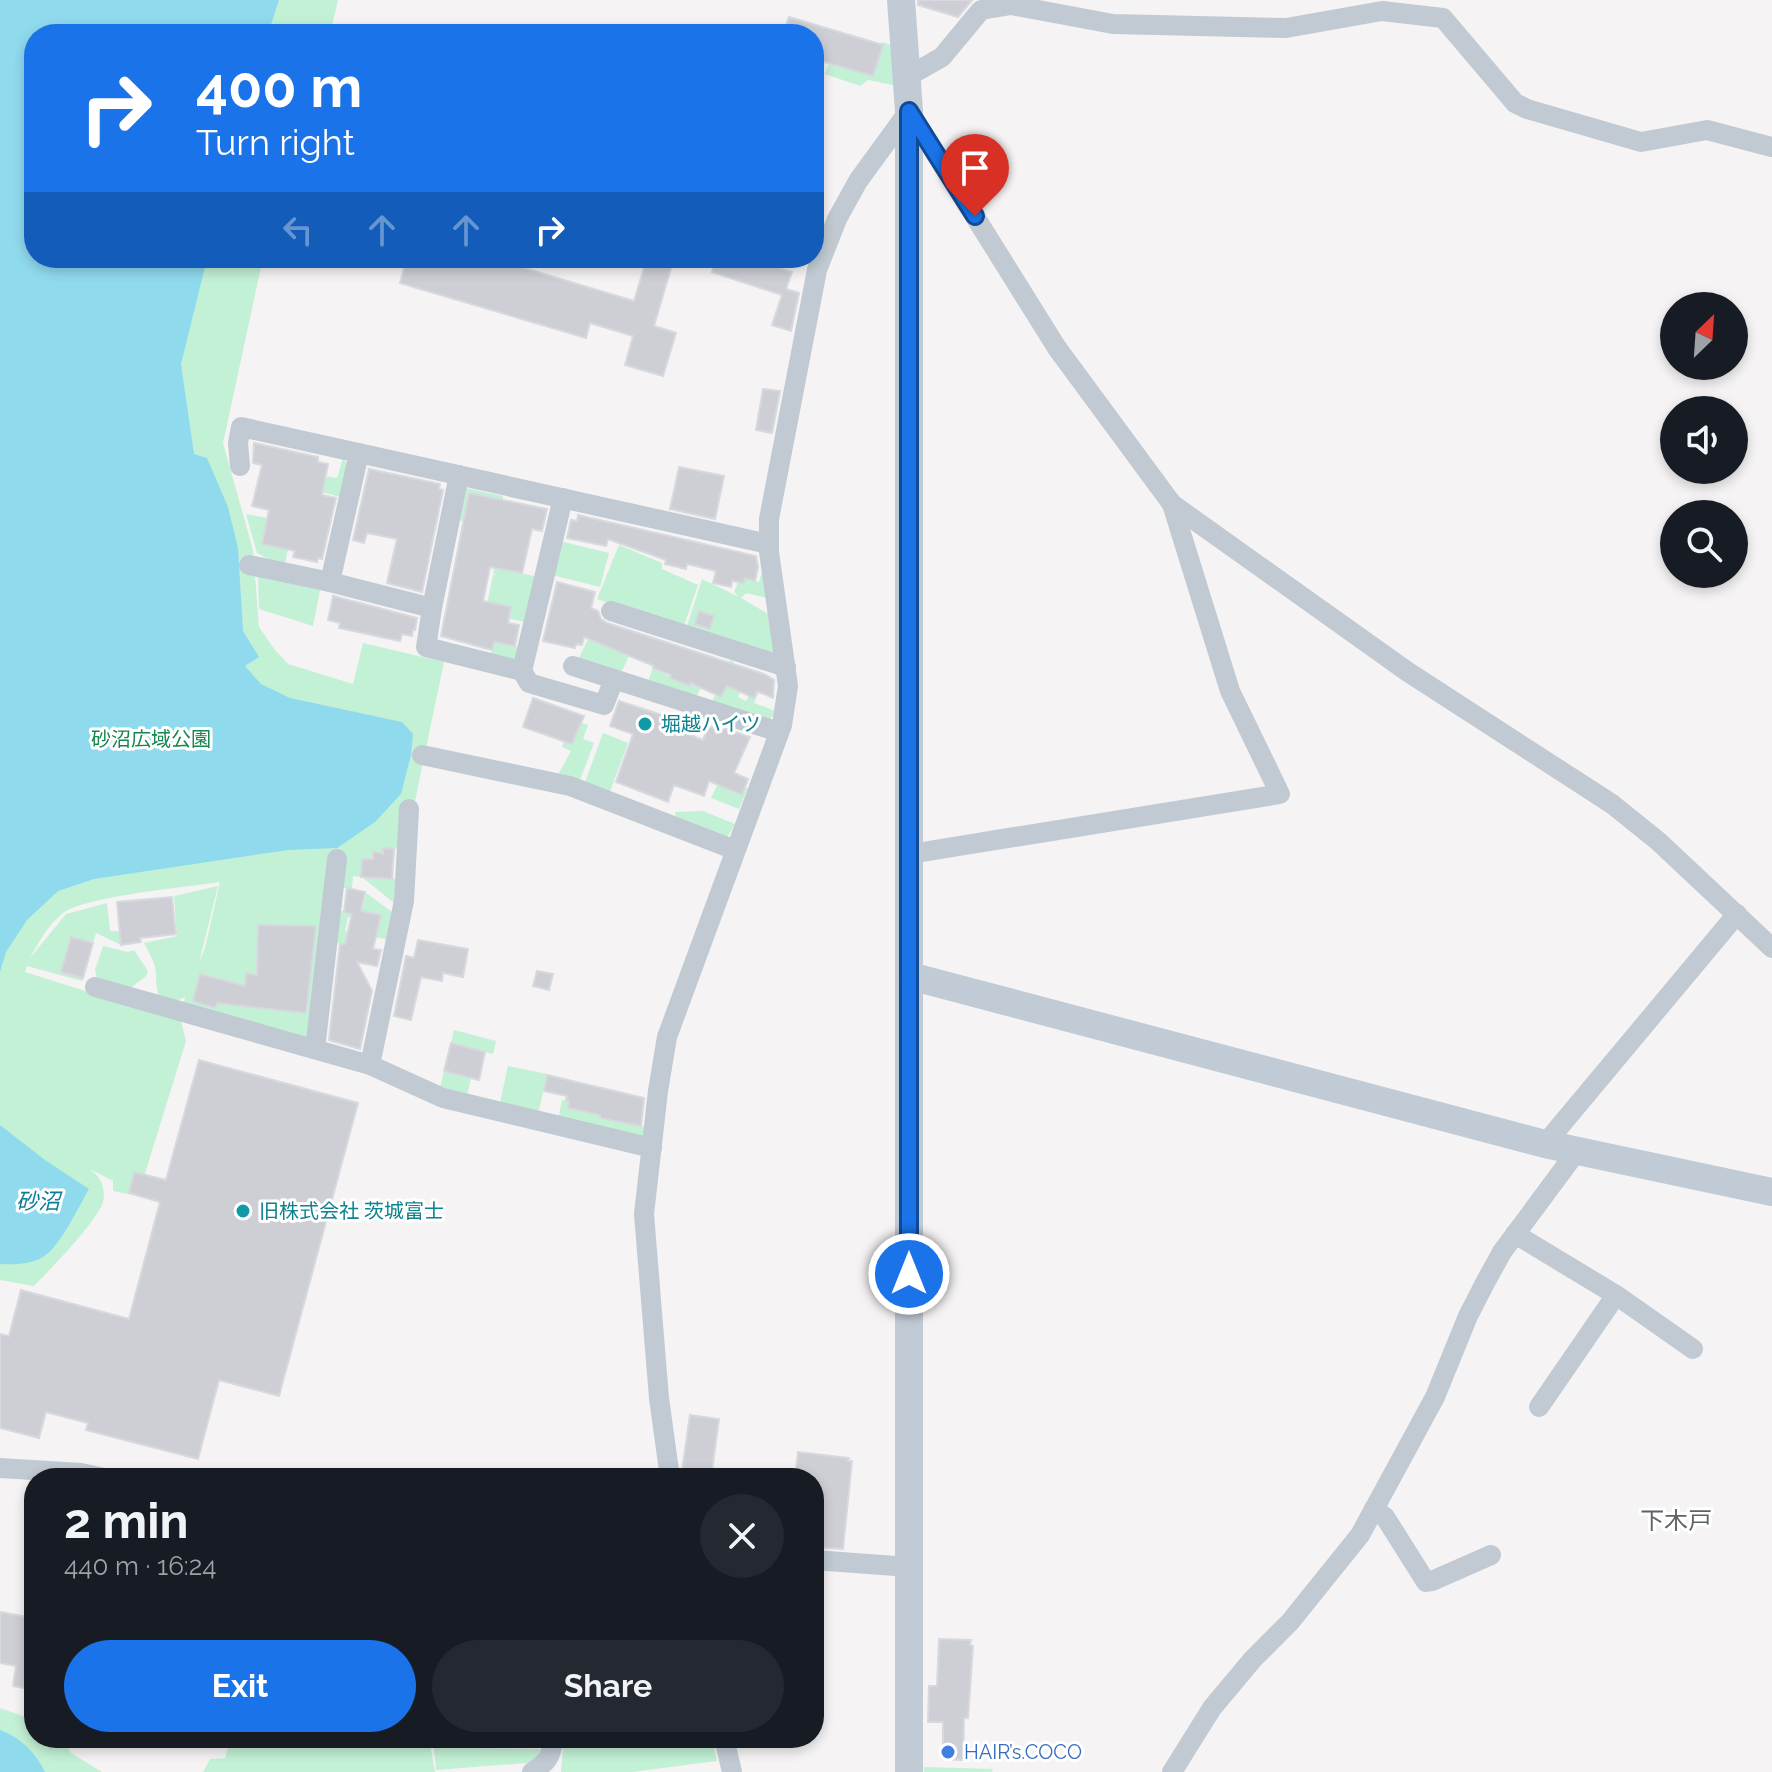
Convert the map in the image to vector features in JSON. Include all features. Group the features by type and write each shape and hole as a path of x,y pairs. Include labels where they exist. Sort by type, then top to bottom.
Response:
{"street":[{"path":"901,0 909,111 909,1772"},
{"path":"907,77 942,57 981,10 1011,5 1113,24 1286,28 1382,11 1445,9 1515,103 1527,109 1641,142 1707,130 1772,147"},
{"path":"909,111 1057,348 1172,504 1408,672 1612,804 1658,841 1772,948"},
{"path":"824,252 837,219 858,181 909,111"},
{"path":"669,1468 659,1398 644,1214 652,1148 667,1037 779,732 788,686 769,544 769,519 818,268"},
{"path":"240,466 236,426 769,544"},
{"path":"330,582 359,453"},
{"path":"459,475 426,647 522,671"},
{"path":"563,498 522,671 529,683 604,705 614,679"},
{"path":"910,854 1280,794 1230,691 1172,504"},
{"path":"249,565 432,608"},
{"path":"611,611 786,667"},
{"path":"573,666 779,732"},
{"path":"422,755 570,786 735,850"},
{"path":"370,1065 404,901 409,809"},
{"path":"315,1049 337,859"},
{"path":"1545,1144 1737,914"},
{"path":"910,976 1545,1144 1772,1192"},
{"path":"95,987 370,1065 443,1098 652,1148"},
{"path":"1172,1772 1212,1708 1253,1659 1290,1622 1360,1535 1435,1397 1486,1281 1515,1234 1577,1151"},
{"path":"1515,1234 1616,1295 1693,1349"},
{"path":"1539,1407 1616,1295"},
{"path":"0,1468 24,1469"},
{"path":"1374,1509 1385,1517 1426,1582 1491,1555"},
{"path":"824,1561 909,1567"},
{"path":"532,1772 545,1764 552,1748"},
{"path":"726,1748 732,1772"}],"green space":[{"name":"砂沼広域公園","path":"0,0 338,0 332,24 24,24 24,268 261,268 223,443 253,550 259,627 288,664 353,684 363,643 444,662 405,849 383,848 383,854 373,851 373,859 362,876 396,879 399,907 362,877 353,876 352,888 340,888 314,1044 183,1006 185,997 170,1002 161,999 155,966 144,943 177,936 174,896 218,886 199,963 220,882 138,893 75,907 63,913 44,934 30,958 66,914 107,903 110,931 120,931 121,945 96,933 82,981 27,966 25,972 181,1021 186,1041 138,1196 113,1191 113,1181 90,1169 100,1179 103,1202 72,1245 34,1286 0,1280"},
{"path":"882,42 894,46 897,86 868,80 860,86 825,74 829,63 873,76"},
{"path":"343,458 348,466 340,497 294,484 297,472 337,478"},
{"path":"466,488 503,496 503,500 469,493 464,517 496,525 496,528 459,520"},
{"path":"246,514 267,518 262,543 288,549 284,567 257,553"},
{"path":"560,541 609,553 600,587 552,575"},
{"path":"619,545 662,563 662,569 698,585 683,629 597,599"},
{"path":"495,566 539,577 530,623 485,614 493,575 497,575 493,574"},
{"path":"762,572 767,598 746,593 741,598 770,615 775,653 686,629 702,579 739,597 734,592 738,582 743,583 745,578 759,582"},
{"path":"258,577 320,590 313,626 259,609"},
{"path":"588,639 629,656 620,675 578,660"},
{"path":"494,642 523,648 520,661 490,658"},
{"path":"730,660 734,662 725,685 740,692 738,697 746,701 749,696 754,697 766,675 754,703 778,712 767,721 712,702"},
{"path":"653,668 689,686 692,681 702,685 698,694 693,697 648,681"},
{"path":"582,723 588,725 583,739 594,743 580,780 559,773 571,751 562,747 564,741 572,743"},
{"path":"603,733 628,743 609,794 584,785"},
{"path":"725,769 739,775 736,782 731,781 748,788 739,809 711,798"},
{"path":"703,811 735,824 727,838 676,818 675,812"},
{"path":"366,893 399,917 393,941 376,937 381,915 357,919 348,917 345,931 357,934 355,946 329,942 335,910 348,912 350,905 363,908"},
{"path":"103,946 128,952 134,950 148,971 146,976 128,990 97,979 95,970"},
{"path":"454,1030 496,1041 493,1054 451,1043"},
{"path":"508,1066 547,1074 538,1115 499,1107"},
{"path":"444,1071 471,1078 467,1095 440,1088"},
{"path":"562,1100 569,1101 568,1108 645,1127 643,1138 558,1120"},
{"path":"0,1708 24,1716 24,1748 68,1748 102,1772 0,1772"},
{"path":"228,1748 431,1748 435,1772 203,1772 210,1759 225,1758"},
{"path":"434,1748 541,1749 536,1758 527,1763 436,1770"},
{"path":"563,1748 714,1748 717,1761 632,1772 561,1772"},
{"path":"924,1767 993,1769 992,1772 924,1772"}],"water":[{"name":"砂沼広域公園","path":"0,0 279,0 271,24 24,24 24,268 205,268 181,364 194,454 207,458 228,507 238,548 243,631 259,657 245,666 261,684 290,698 402,722 413,734 401,794 375,822 337,848 288,850 94,879 58,891 27,920 6,952 0,972"},
{"name":"砂沼","path":"0,1125 89,1189 56,1245 43,1257 28,1263 0,1264"},
{"path":"0,1730 24,1744 24,1748 29,1748 45,1772 0,1772"}],"building":[{"path":"918,0 972,0 958,17 918,5"},
{"path":"789,17 812,24 787,24"},
{"path":"824,27 883,45 873,76 824,62"},
{"path":"404,268 524,268 634,301 644,268 671,268 654,326 676,333 663,376 625,365 633,336 590,323 586,338 400,283"},
{"path":"713,268 780,268 792,272 786,289 799,293 791,331 772,325 782,295 712,272"},
{"path":"763,389 780,391 772,433 756,430"},
{"path":"254,443 318,457 318,462 328,464 322,495 336,498 322,559 318,558 317,562 293,557 295,551 262,544 269,510 252,506 262,465 253,463"},
{"path":"679,467 724,476 715,519 670,509"},
{"path":"369,469 440,484 439,489 443,490 422,592 387,583 397,539 367,533 364,543 353,540"},
{"path":"469,493 547,509 542,531 532,529 522,573 490,567 483,601 511,607 508,623 519,625 515,646 494,642 492,650 441,636"},
{"path":"578,515 756,556 758,567 755,581 745,578 744,583 732,581 731,587 713,583 716,571 687,564 686,569 665,564 666,560 608,539 606,546 567,538 571,520 577,521"},
{"path":"557,582 595,592 591,608 598,611 607,623 764,674 774,680 773,698 757,691 754,698 727,686 721,697 691,683 690,686 670,678 671,675 654,666 584,637 582,645 576,644 575,648 543,641"},
{"path":"333,596 417,618 415,630 412,636 402,634 400,641 339,628 340,623 328,620"},
{"path":"699,611 714,616 710,629 695,624"},
{"path":"533,698 584,716 572,744 523,727"},
{"path":"619,701 680,721 677,730 703,740 709,726 750,737 734,773 748,779 742,795 709,781 704,796 674,785 668,802 616,782 633,734 610,726"},
{"path":"383,848 394,849 392,879 361,877 362,859 373,859 373,851 383,854"},
{"path":"347,888 365,892 361,911 381,915 373,949 381,950 377,966 357,962 372,991 360,1049 329,1040 340,944 345,944 352,914 344,912"},
{"path":"172,897 176,934 140,938 141,942 121,945 117,902"},
{"path":"258,925 316,926 306,1013 217,1003 215,1008 193,1001 200,974 245,986 246,973 257,975"},
{"path":"71,937 93,943 83,978 61,972"},
{"path":"418,940 468,949 463,977 443,973 442,981 421,977 411,1020 394,1016 406,956 414,958"},
{"path":"537,971 553,974 549,990 533,986"},
{"path":"451,1043 485,1052 479,1080 444,1071"},
{"name":"旧株式会社 茨城富士","path":"199,1060 358,1103 279,1396 219,1380 198,1459 86,1430 88,1423 46,1412 39,1438 0,1428 0,1334 9,1336 21,1290 129,1319 160,1202 129,1193 134,1172 166,1180"},
{"path":"547,1075 644,1098 641,1126 568,1108 567,1096 544,1091"},
{"path":"690,1415 719,1419 712,1468 682,1468"},
{"path":"798,1452 849,1458 848,1461 852,1461 843,1549 824,1548 824,1468 796,1468"},
{"path":"0,1612 24,1616 24,1688 13,1686 16,1666 0,1663"},
{"path":"939,1639 971,1640 970,1645 973,1646 968,1718 964,1718 963,1760 943,1759 943,1722 928,1722 929,1686 937,1686"}],"place":[{"name":"堀越ハイツ","path":"645,724"},
{"name":"旧株式会社 茨城富士","path":"243,1211"},
{"name":"HAIR’s.COCO","path":"948,1752"}],"district":[{"name":"下木戸","path":"1676,1520"}],"route":[{"path":"909,1274 909,111 975,216"}]}
